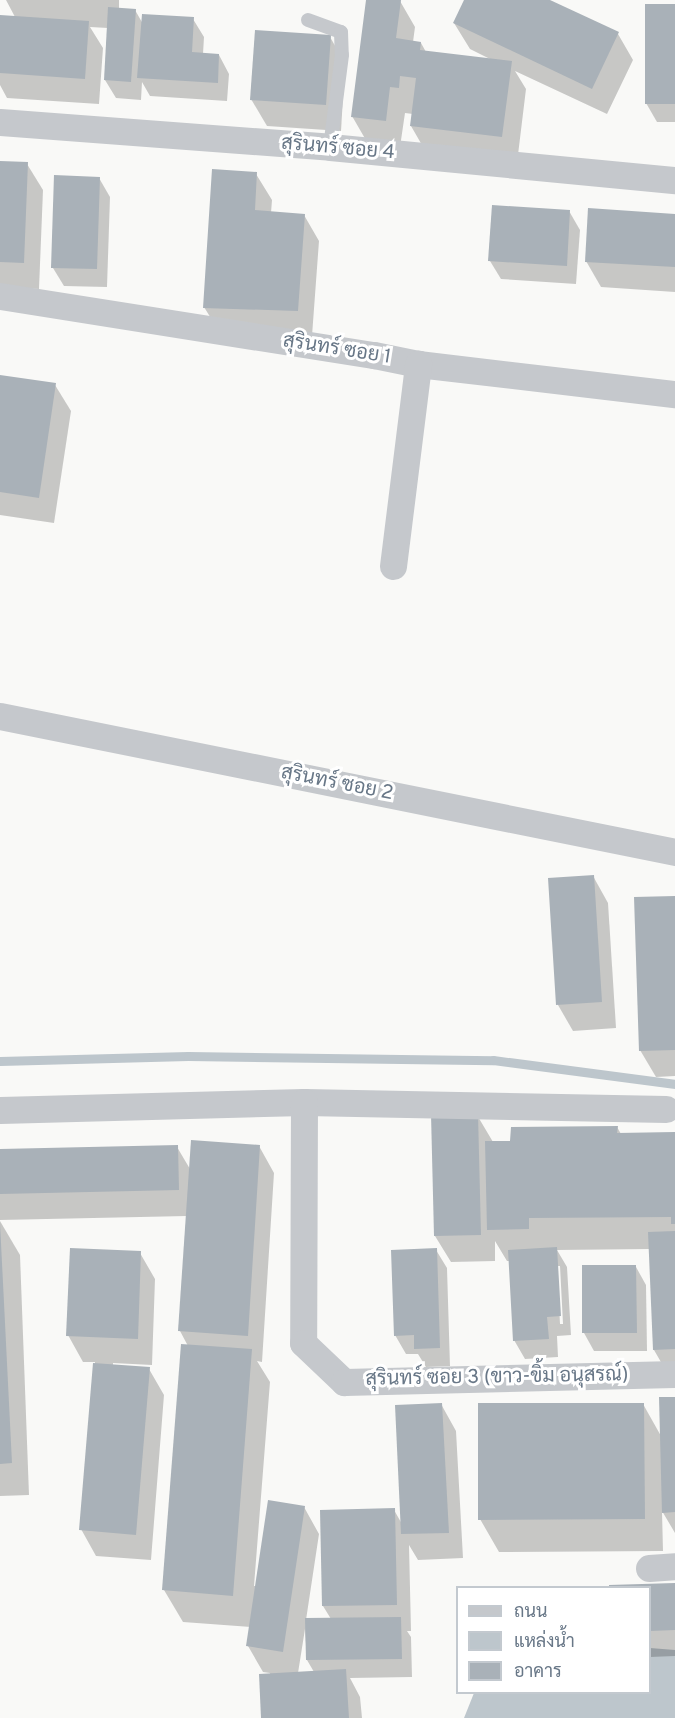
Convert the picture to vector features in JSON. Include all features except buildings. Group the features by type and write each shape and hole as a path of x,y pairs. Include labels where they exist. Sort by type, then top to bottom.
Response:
{"street":[{"name":"สุรินทร์ ซอย 4","path":"0,122 330,147 675,180"},
{"name":"สุรินทร์ ซอย 1","path":"0,296 374,355 418,364 675,394"},
{"path":"393,566 418,364"},
{"name":"สุรินทร์ ซอย 2","path":"0,716 675,852"},
{"path":"0,1110 304,1102 670,1111"},
{"name":"สุรินทร์ ซอย 3 (ขาว-ขิ้ม อนุสรณ์)","path":"304,1102 303,1343 344,1382 675,1374"}],"lane":[{"path":"308,20 341,32 342,55 330,147"}],"water":[{"path":"651,1648 675,1650 675,1718 464,1718 474,1694 651,1694"}],"waterway":[{"path":"0,1061 188,1056 493,1060 675,1084"}]}
